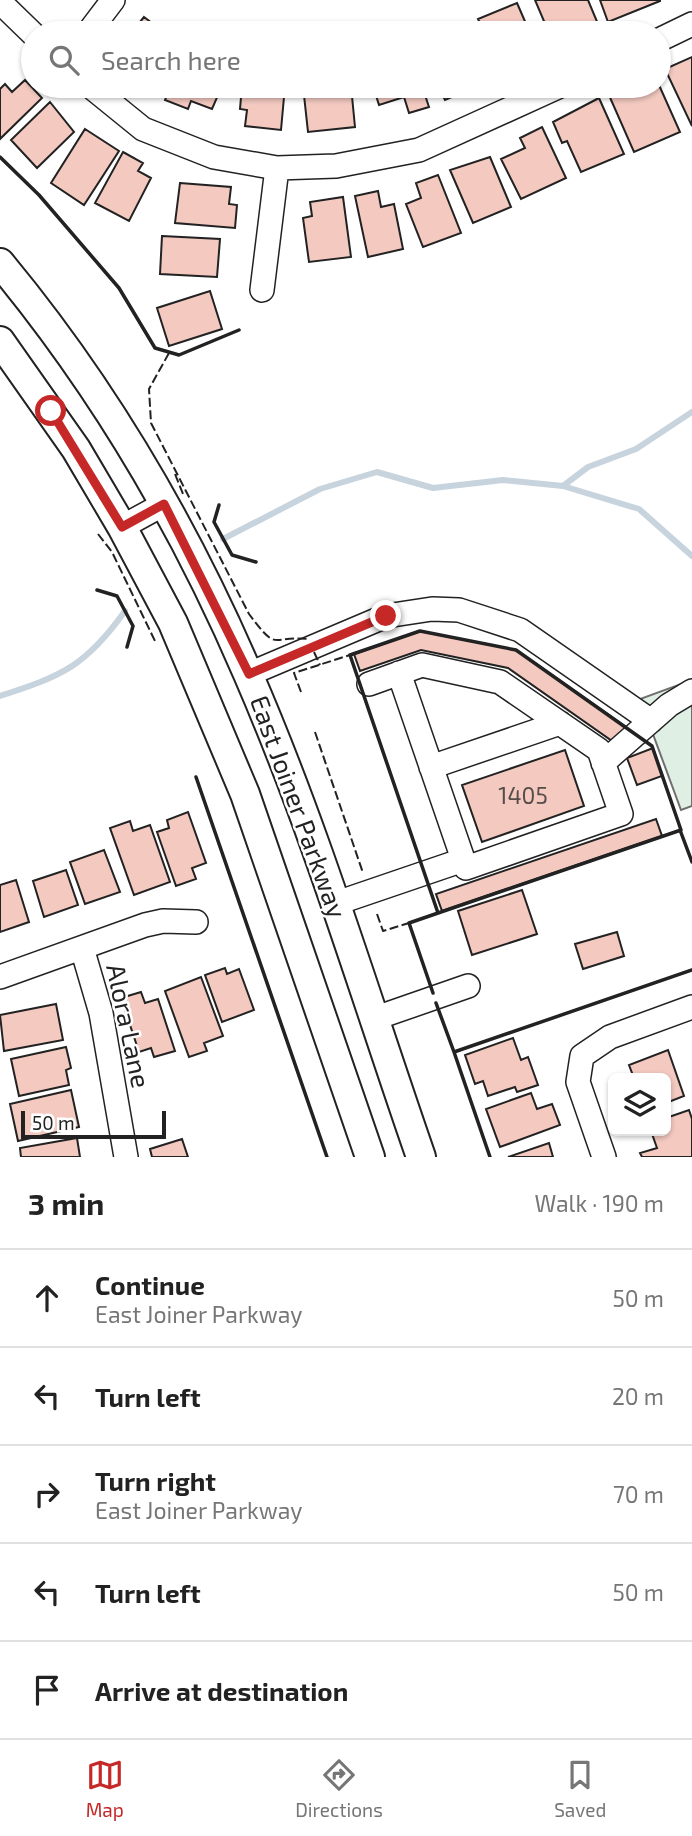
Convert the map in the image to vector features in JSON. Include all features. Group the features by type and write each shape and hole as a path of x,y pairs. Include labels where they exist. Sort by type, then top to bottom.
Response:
{"main road":[{"name":"East Joiner Parkway","path":"0,263 93,387 164,504 249,674 334,904 421,1157"},
{"name":"East Joiner Parkway","path":"0,341 63,430 122,527 173,623 227,746 370,1157"},
{"path":"227,746 270,727"}],"street":[{"path":"97,21 113,0"},
{"path":"0,2 21,22"},
{"path":"671,34 692,24"},
{"path":"105,98 143,129 214,157 277,168 336,166 419,150 534,98"},
{"path":"262,290 277,168"},
{"path":"122,527 164,504"},
{"path":"249,674 386,616 432,608 459,610 520,630 651,721"},
{"path":"369,684 398,673 422,665 500,682 599,750 621,814 466,868 398,673"},
{"path":"603,763 651,721 692,691"},
{"path":"431,767 560,723"},
{"path":"334,904 463,860"},
{"path":"0,977 154,923 180,920 196,922"},
{"name":"Alora Lane","path":"82,948 101,1013 126,1157"},
{"path":"373,1019 468,986"},
{"path":"604,1157 578,1082 582,1056 610,1037 692,1007"}],"green space":[{"path":"692,680 692,806 681,810 640,699"}],"building":[{"path":"535,0 588,0 597,21 544,21"},
{"path":"600,0 660,0 610,21 608,21"},
{"path":"517,3 525,21 479,21 478,19"},
{"path":"692,57 692,126 671,82 671,66"},
{"path":"5,84 12,92 21,84 21,98 42,98 0,139 0,89"},
{"path":"217,98 212,109 191,101 188,109 165,100"},
{"path":"241,98 284,98 281,130 245,126 247,110 240,109"},
{"path":"304,98 352,98 355,127 308,132"},
{"path":"377,98 401,98 379,105"},
{"path":"404,98 426,98 429,107 409,113"},
{"path":"599,98 624,154 581,172 567,141 562,143 553,122"},
{"path":"610,98 665,98 680,132 634,152"},
{"path":"50,102 74,132 37,168 11,140"},
{"path":"542,127 566,178 521,199 501,159 525,148 520,138"},
{"path":"85,129 119,151 84,205 51,183"},
{"path":"123,152 143,163 138,171 151,178 129,221 95,203"},
{"path":"490,157 511,207 473,223 450,170"},
{"path":"438,175 461,233 423,247 406,204 421,198 416,183"},
{"path":"180,183 231,187 229,204 237,205 235,228 175,223"},
{"path":"378,191 381,207 394,204 403,249 368,257 355,196"},
{"path":"343,197 351,257 309,262 303,218 312,216 310,202"},
{"path":"162,236 220,239 217,277 160,274"},
{"path":"210,291 222,329 169,346 157,308"},
{"path":"420,631 516,650 626,727 615,743 508,668 421,650 360,671 354,654"},
{"path":"653,748 662,776 637,785 627,758"},
{"path":"565,750 584,806 482,842 462,785"},
{"path":"188,812 206,863 192,868 196,879 176,886 157,832 169,828 167,820"},
{"path":"656,819 662,836 442,911 436,894"},
{"path":"130,821 133,831 150,825 170,882 134,895 110,828"},
{"path":"104,850 120,892 85,904 70,862"},
{"path":"66,870 78,905 44,917 33,881"},
{"path":"16,880 29,922 0,932 0,885"},
{"path":"522,890 537,934 472,955 458,911"},
{"path":"617,932 624,956 583,969 575,944"},
{"path":"225,968 227,974 239,969 254,1010 222,1022 205,975"},
{"path":"201,977 223,1036 204,1043 207,1051 189,1057 165,991"},
{"path":"141,992 145,1003 158,999 175,1051 154,1057 151,1048 139,1052 121,998"},
{"path":"56,1004 63,1040 4,1051 0,1015"},
{"path":"513,1038 521,1060 528,1057 538,1085 517,1092 515,1087 488,1096 483,1081 475,1084 465,1055"},
{"path":"66,1047 71,1068 66,1070 69,1085 19,1096 11,1059"},
{"path":"668,1050 684,1096 671,1101 671,1073 632,1073 629,1065"},
{"path":"71,1090 79,1127 18,1141 10,1104"},
{"path":"531,1093 537,1109 552,1104 560,1125 500,1147 486,1109"},
{"path":"689,1110 692,1119 692,1157 642,1157 640,1153 657,1148 653,1136 671,1136 671,1116"},
{"path":"77,1138 80,1157 21,1157 20,1148"},
{"path":"182,1139 188,1157 152,1157 150,1149"},
{"path":"549,1143 553,1157 508,1157"}],"waterway":[{"path":"223,539 320,489 377,472 433,488 503,480 563,486 588,467 636,449 692,412"},
{"path":"563,486 639,509 692,556"},
{"path":"0,696 40,682 71,667 98,645 125,611"}],"fence":[{"path":"169,353 149,389 151,423 249,614 271,638 308,639"},
{"path":"175,474 183,494"},
{"path":"98,534 112,552 155,641"},
{"path":"314,652 320,665"},
{"path":"301,692 294,673 350,655"},
{"path":"315,732 363,873"},
{"path":"377,914 383,931 409,923"}],"wall":[{"path":"0,157 39,195 119,288 155,348 179,355 239,330"},
{"path":"219,505 214,522 232,555 256,562"},
{"path":"97,590 117,596 133,626 127,647"},
{"path":"420,631 516,650 652,746 681,830 438,913 350,655 420,631"},
{"path":"196,777 327,1157"},
{"path":"680,830 692,862"},
{"path":"433,993 409,923 441,912"},
{"path":"436,1003 454,1052 692,970"},
{"path":"454,1052 490,1157"}],"route":[{"path":"51,411 122,527 164,504 249,674 386,616"}]}
